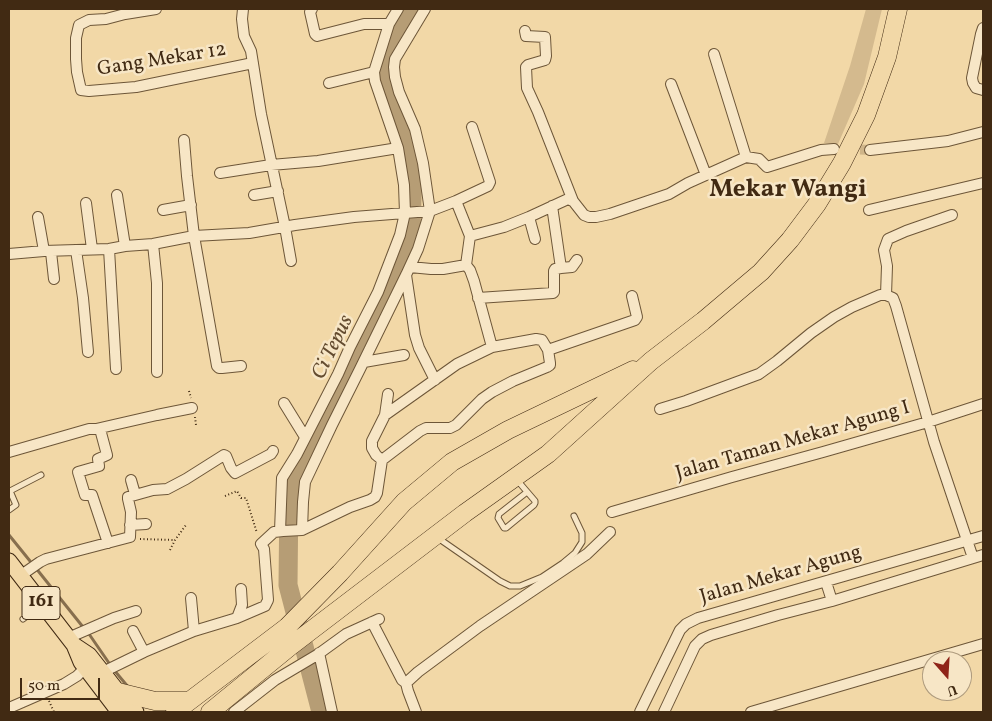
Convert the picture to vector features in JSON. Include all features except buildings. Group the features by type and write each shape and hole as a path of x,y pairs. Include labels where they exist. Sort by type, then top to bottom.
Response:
{"highway":[{"path":"210,712 292,645 472,508 548,454 651,361 703,321 761,272 790,240 817,204 842,163 866,115 887,57 898,9"},
{"path":"175,712 287,627 339,575 404,502 452,462 508,430 651,361"},
{"path":"339,575 360,594"},
{"path":"118,692 155,701 189,701"}],"main road":[{"name":"161","path":"9,561 29,569 43,605 71,642 85,668 120,712"},
{"name":"161","path":"71,642 89,655 136,712"}],"street":[{"name":"Gang Mekar 12","path":"156,9 106,19 89,20 79,25 76,38 76,59 81,90 136,87 254,63"},
{"path":"244,9 242,19 244,36 254,63 261,114 291,261"},
{"path":"312,9 310,12 317,36 364,24 389,24"},
{"path":"282,531 282,478 297,454 378,292 408,212 398,148 375,81 374,72 389,24 398,9"},
{"path":"299,531 305,482 418,249 428,211 423,163 415,129 400,92 394,67 395,59 424,9"},
{"path":"983,28 972,78 976,88 983,90"},
{"path":"525,31 526,36 545,38 546,56 545,60 528,65 526,68 527,88 542,120 573,201 589,217 610,214 669,194 688,183 746,157 759,160 767,167 821,150 834,149"},
{"path":"714,54 746,157"},
{"path":"329,83 374,72"},
{"path":"671,84 706,176"},
{"path":"9,254 109,249 153,244 194,236 249,233 354,217 428,211 456,201 488,186 490,182 472,127"},
{"path":"870,150 948,141 983,132"},
{"path":"184,140 194,236 217,366 222,368 241,366"},
{"path":"220,173 271,164 318,161 398,148"},
{"path":"869,210 983,183"},
{"path":"254,195 278,191"},
{"path":"117,195 125,246"},
{"path":"470,236 529,217 568,199 573,201"},
{"path":"456,201 470,236 466,265 470,270 492,347"},
{"path":"86,203 92,249"},
{"path":"163,210 191,205"},
{"path":"552,206 561,268"},
{"path":"886,295 887,266 884,250 888,239 952,215"},
{"path":"38,217 54,279"},
{"path":"529,217 535,239"},
{"path":"153,244 157,283 157,372"},
{"path":"109,249 116,369"},
{"path":"76,250 88,352"},
{"path":"478,298 553,293 555,269 572,267 577,260"},
{"path":"408,271 466,265"},
{"path":"408,271 419,348 434,380"},
{"path":"660,409 759,374 834,316 880,295 893,298 928,422 959,517 968,540 978,557"},
{"path":"548,350 633,322 637,317 632,296"},
{"path":"103,672 194,631 262,609 268,604 268,600 264,549 261,544 274,532 299,531 331,515 375,497 382,460 420,431 426,428 450,428 456,425 482,399 492,392 547,367 550,365 548,350 542,340 536,339 492,347 457,364 385,416"},
{"path":"364,362 404,355"},
{"path":"382,460 372,448 372,441 385,416 388,394"},
{"path":"284,403 304,437"},
{"name":"Jalan Taman Mekar Agung I","path":"612,512 732,476 928,422 983,404"},
{"path":"9,452 89,429 100,429 192,408"},
{"path":"100,429 107,455 98,459 99,466 78,472 85,495 92,495 108,543"},
{"path":"29,569 46,559 130,537 131,512 128,497 153,490 167,489 224,455 235,473 271,454 273,451"},
{"path":"131,480 136,494"},
{"path":"130,525 146,524"},
{"path":"406,683 465,636 544,579 587,554 610,532"},
{"name":"Jalan Mekar Agung","path":"640,712 680,630 686,624 698,618 983,536"},
{"path":"938,549 944,568"},
{"name":"Jalan Mekar Agung","path":"664,712 695,646 702,639 978,557"},
{"path":"826,582 832,601"},
{"path":"237,618 242,604 241,589"},
{"path":"191,598 194,631"},
{"path":"71,642 114,618 136,611"},
{"path":"234,712 275,680 318,654 346,634 375,621 402,680 406,683 416,712"},
{"path":"133,630 144,652"},
{"path":"751,712 779,709 840,685 983,644"},
{"path":"318,654 332,712"},
{"path":"9,708 64,684 77,676 85,668"}],"lane":[{"path":"9,510 16,504 10,491 41,475"},
{"path":"515,478 535,501 534,505 504,528 498,519 499,514 527,492"},
{"path":"435,536 500,581 510,586 520,586 544,579 581,546 582,532 574,516"},
{"path":"23,618 43,605"}],"path":[{"path":"224,496 237,491 241,498 246,498 261,544"},
{"path":"170,550 186,525"},
{"path":"130,537 136,539 175,540"}],"shaded area":[{"path":"866,9 882,9 864,84 838,144 824,143 850,66"}],"waterway":[{"name":"Ci Tepus","path":"321,712 288,585 289,492 386,295 411,234 413,162 384,67 415,9"},
{"path":"9,535 30,561"},
{"path":"35,567 83,627"},
{"path":"89,634 109,663"},
{"path":"114,670 129,688"}],"tunnel":[{"path":"845,149 870,150"}],"district":[{"name":"Mekar Wangi","path":"788,191"}]}
